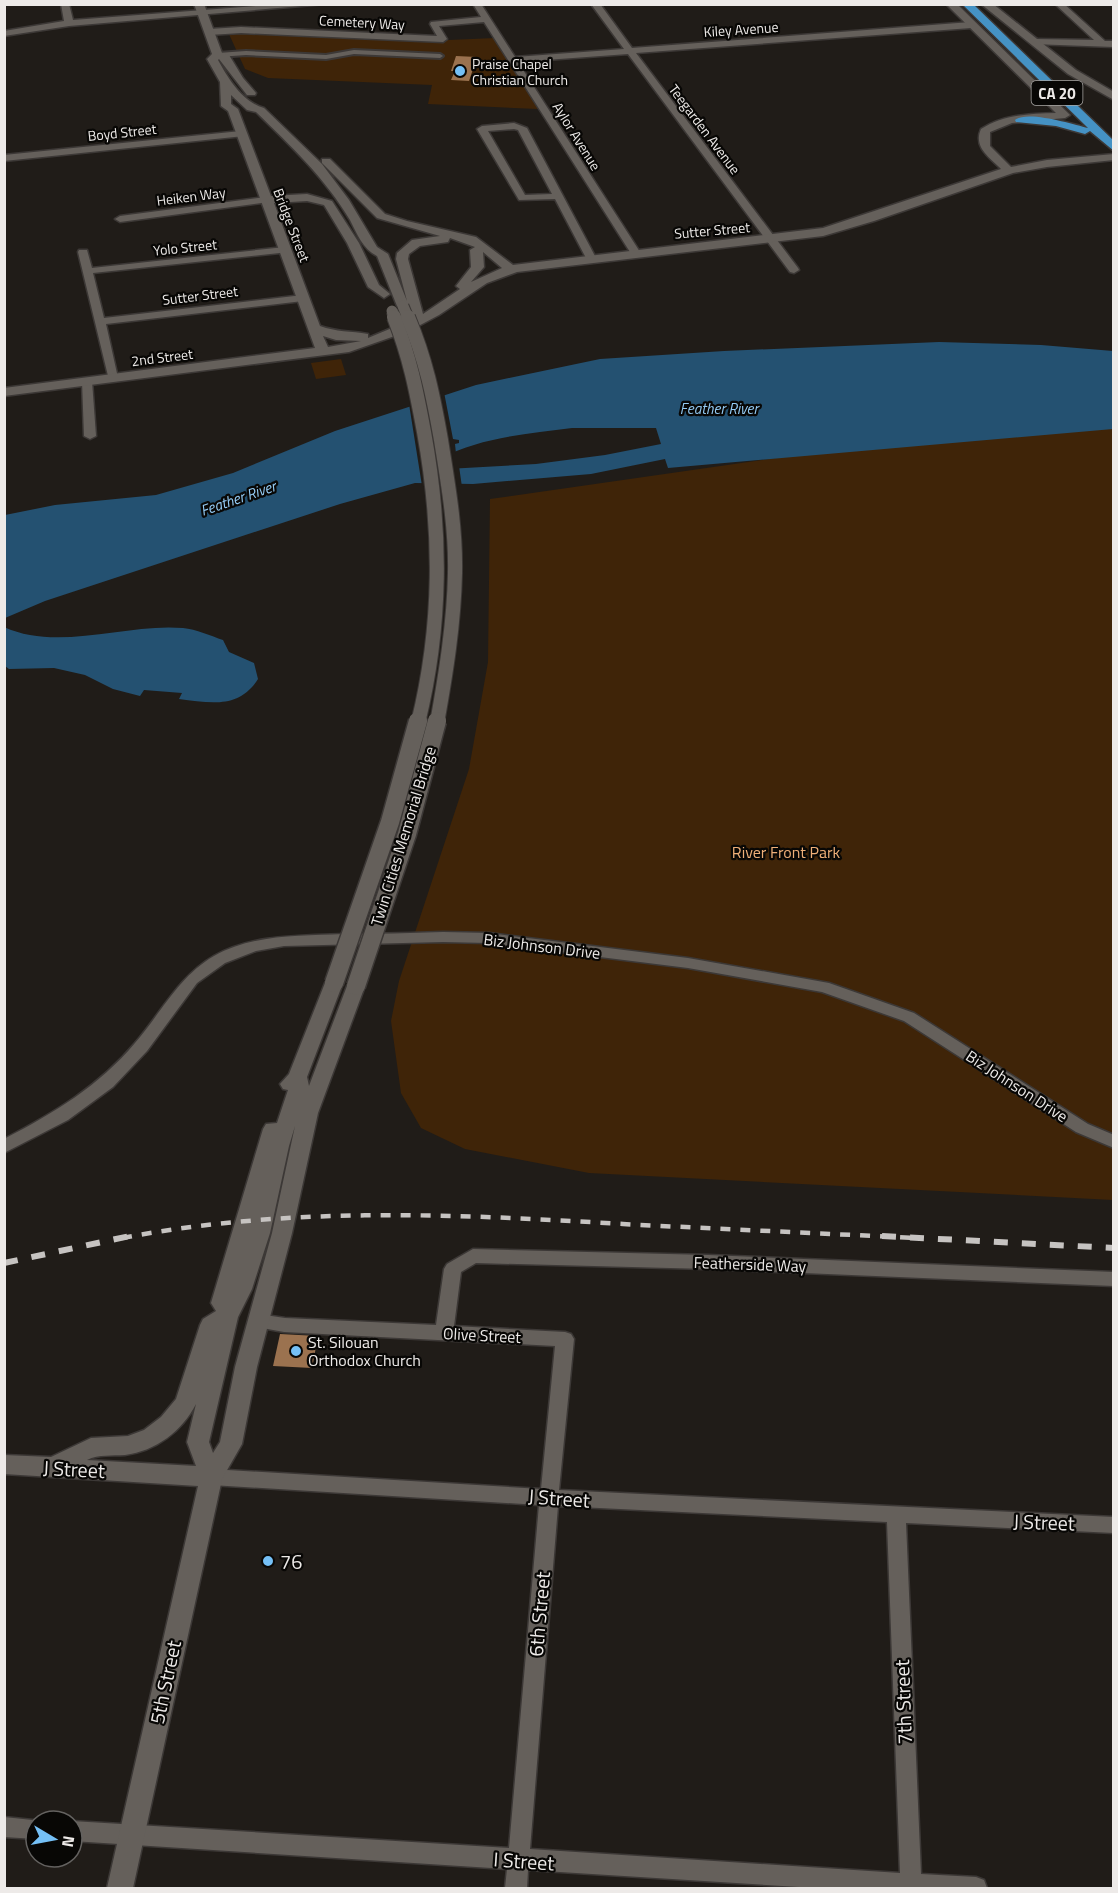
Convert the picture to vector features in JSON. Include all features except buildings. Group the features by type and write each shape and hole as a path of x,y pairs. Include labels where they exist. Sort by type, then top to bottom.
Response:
{"highway":[{"name":"CA 20","path":"967,4 1110,143"},
{"name":"CA 20","path":"986,4 1110,143"},
{"path":"1065,115 1085,131"},
{"path":"1020,120 1057,123 1085,131 1110,143 1113,157"}],"main road":[{"path":"951,4 1065,115"},
{"path":"986,4 1072,72 1113,97"},
{"path":"200,8 218,55"},
{"path":"260,110 262,105 239,80 225,57 218,55 212,59 225,82 251,108 260,110 303,150 339,192 372,249 382,254 403,306"},
{"name":"Bridge Street","path":"225,82 226,106 233,109 323,352"},
{"path":"1009,171 985,147 983,137 990,127 1045,111 1040,91"},
{"path":"1020,120 1065,115"},
{"path":"303,150 330,163 378,214 401,224 475,241 505,271"},
{"name":"Sutter Street","path":"323,352 367,344 409,326 473,285 505,271 635,252 771,240 823,232 861,223 1009,171 1066,161 1113,157"},
{"path":"266,200 307,197 328,203 353,243 374,287 403,306"},
{"path":"403,306 402,259 405,249 419,242 439,239 457,241 476,250 505,271"},
{"path":"372,249 368,255 384,294"},
{"path":"454,298 478,267 480,261 476,250"},
{"name":"Twin Cities Memorial Bridge","path":"258,1321 282,1233 308,1113 356,986 409,828 427,762 446,671 455,564 450,492 429,376 418,341 417,314 403,306"},
{"name":"Twin Cities Memorial Bridge","path":"228,1314 235,1306 252,1261 279,1146 300,1083 297,1077 334,983 403,782 428,671 436,601 438,543 434,493 403,306"},
{"path":"315,329 332,336 351,338 409,326"},
{"name":"2nd Street","path":"4,392 323,352"},
{"path":"52,1467 91,1447 118,1446 142,1441 152,1437 169,1424 187,1400 211,1325 228,1314"},
{"path":"211,1477 198,1442 228,1314"},
{"name":"5th Street","path":"120,1888 211,1477 231,1444 258,1321"},
{"name":"J Street","path":"4,1464 211,1477"}],"street":[{"path":"65,4 69,23"},
{"path":"4,34 69,23 200,8 321,4"},
{"name":"Aylor Avenue","path":"477,4 635,252"},
{"name":"Teegarden Avenue","path":"595,4 794,270"},
{"path":"1059,4 1102,43"},
{"name":"Cemetery Way","path":"209,32 241,30 443,39 434,24 487,19"},
{"name":"Kiley Avenue","path":"512,60 971,25"},
{"path":"1035,42 1113,44"},
{"path":"218,55 246,53 326,57 354,52 440,56"},
{"path":"560,196 522,198 482,129 522,128 560,196 591,258"},
{"name":"Boyd Street","path":"4,158 241,134"},
{"name":"Heiken Way","path":"120,219 266,200"},
{"name":"Yolo Street","path":"88,271 285,250"},
{"path":"83,252 113,378"},
{"name":"Sutter Street","path":"99,322 303,298"},
{"path":"87,381 90,436"},
{"name":"Biz Johnson Drive","path":"4,1147 62,1116 107,1083 141,1047 181,991 199,973 220,959 254,946 284,941 443,938 489,938 688,963 824,987 909,1017 1082,1128 1113,1142"},
{"name":"Featherside Way","path":"444,1332 453,1269 473,1256 708,1262 1113,1279"},
{"name":"Olive Street","path":"258,1321 312,1328 565,1339"},
{"name":"6th Street","path":"516,1888 565,1339"},
{"name":"J Street","path":"211,1477 550,1497 1113,1525"},
{"name":"7th Street","path":"896,1515 911,1887"},
{"path":"4,1827 24,1828"},
{"name":"I Street","path":"84,1832 911,1887 976,1888"}],"green space":[{"path":"228,32 449,40 495,38 538,109 428,104 432,85 268,78 245,69"},
{"path":"341,359 346,375 316,379 311,363"},
{"name":"River Front Park","path":"1113,425 1113,1200 589,1173 465,1149 421,1128 401,1093 391,1021 399,981 469,769 488,662 490,499 888,442"}],"water":[{"name":"Feather River","path":"939,342 1041,345 1113,351 1113,429 668,468 665,459 591,474 473,484 415,483 340,504 45,601 5,618 5,515 55,505 156,495 233,473 335,431 476,385 600,359","holes":["572,428 656,428 661,444 605,455 536,464 447,469 440,459 487,441 521,435"]},
{"path":"4,627 25,634 47,637 161,628 198,631 223,640 229,652 254,663 258,679 242,695 223,702 179,699 182,693 144,690 140,696 113,689 85,675 54,668 9,669 5,666"}],"pier":[{"path":"444,392 453,439 459,440 459,443 455,444 456,454 442,462 448,466 459,466 462,487 422,486 409,404"}],"railway":[{"path":"122,1238 248,1221 372,1215 497,1217 913,1238"},
{"path":"4,1263 130,1236"},
{"path":"882,1236 1114,1248"}],"place":[{"name":"Praise Chapel Christian Church","path":"460,71"},
{"name":"St. Silouan Orthodox Church","path":"296,1351"},
{"name":"76","path":"268,1561"}]}
